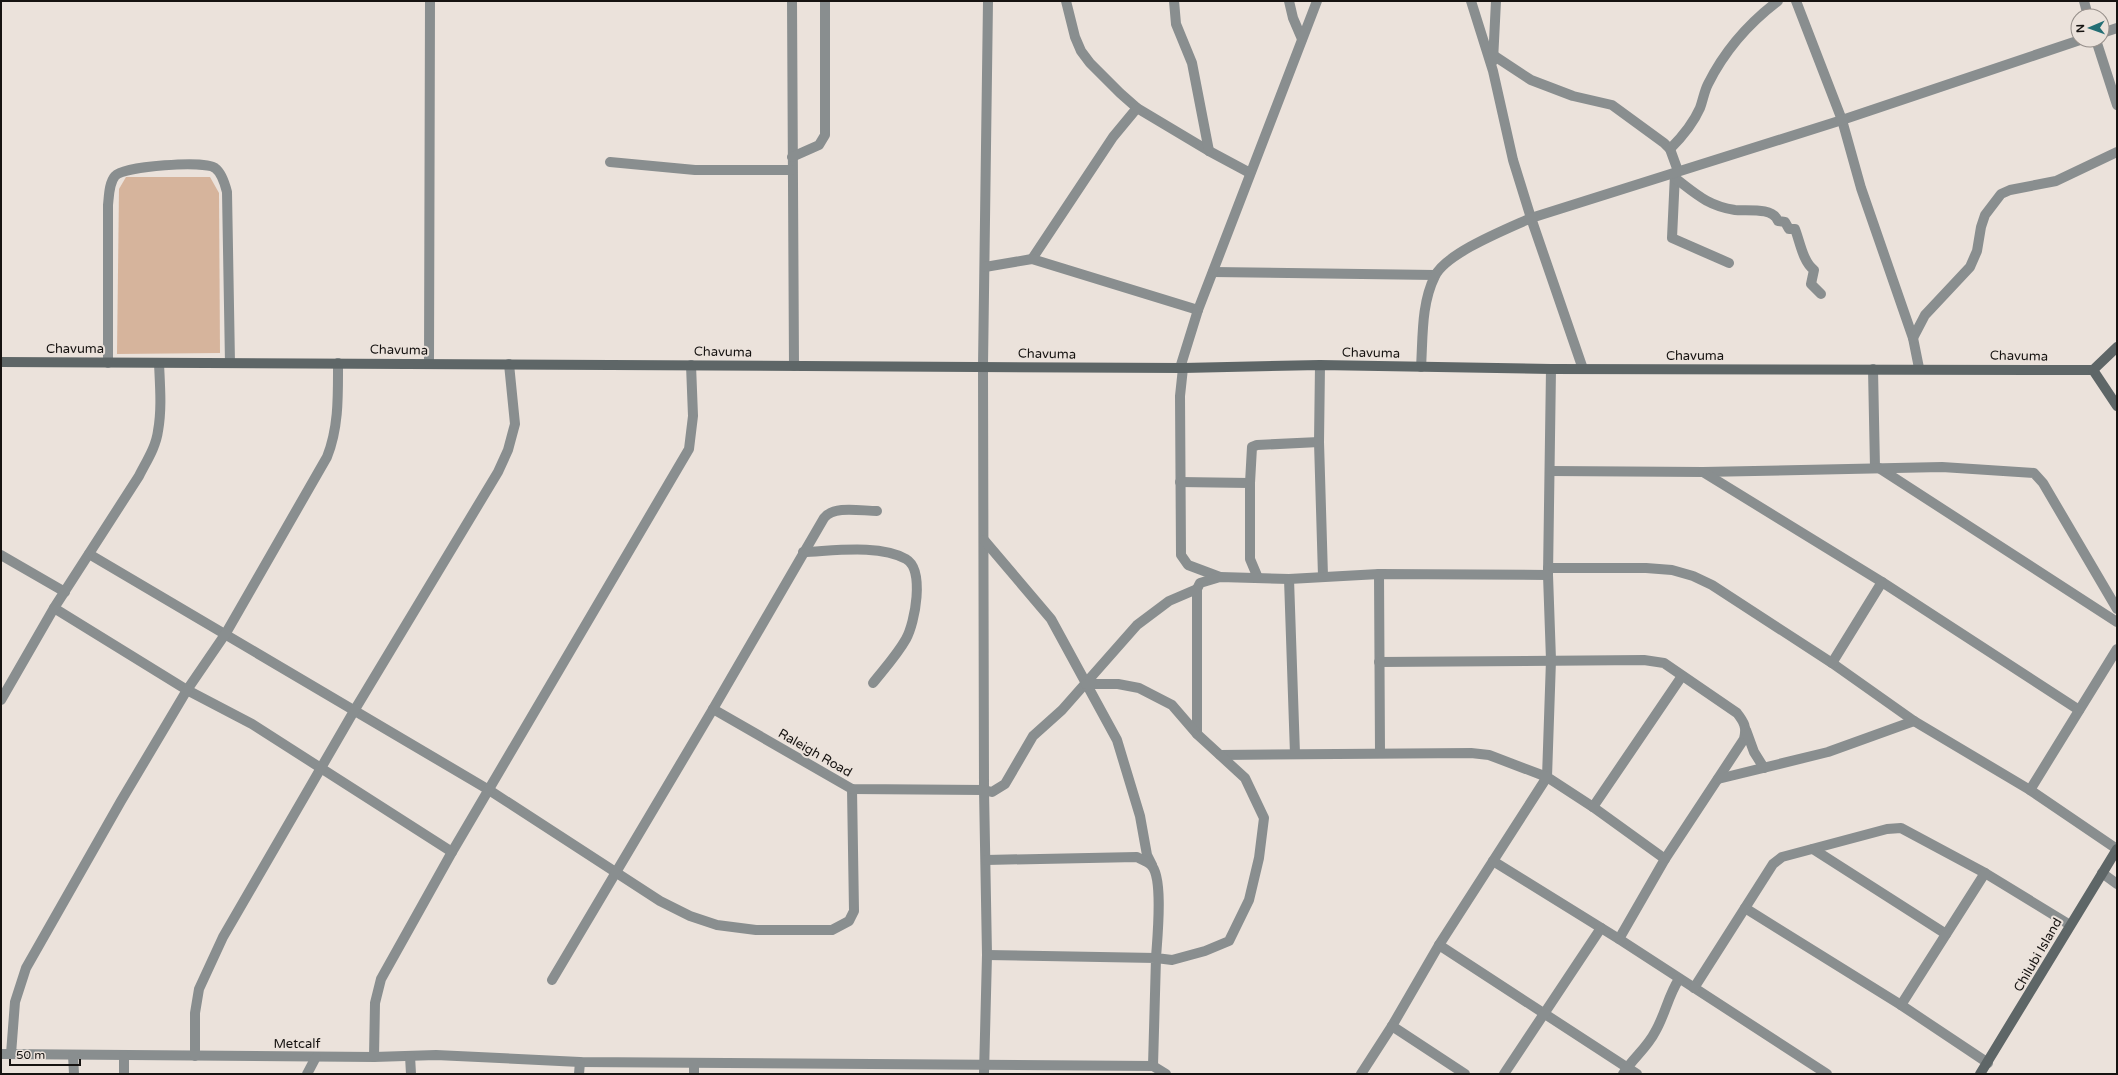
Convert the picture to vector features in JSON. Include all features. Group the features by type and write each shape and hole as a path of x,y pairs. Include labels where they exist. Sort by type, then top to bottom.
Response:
{"street":[{"path":"429,364 430,1"},
{"path":"792,1 794,366"},
{"path":"792,157 819,145 825,135 825,1"},
{"path":"984,1069 987,955 984,790 983,366 988,1"},
{"path":"1066,1 1075,37 1081,51 1090,63 1137,108 1209,151 1250,173"},
{"path":"1174,1 1176,24 1192,63 1209,151"},
{"path":"1289,1 1293,18 1302,39"},
{"path":"1317,1 1198,310 1181,368 1181,555 1188,565 1220,577 1289,579 1379,574 1548,572 1646,568 1672,570 1694,576 1712,585 1832,663 1914,720 2030,790 2117,849"},
{"path":"1471,1 1492,71 1513,160 1531,218 1584,369"},
{"path":"1492,71 1496,1"},
{"path":"1670,149 1693,122 1708,85 1728,52 1760,15 1778,1"},
{"path":"1796,1 1842,120 1861,188 1913,338 1919,368"},
{"path":"1421,367 1425,311 1435,275 1444,265 1458,254 1531,218 1676,174 2070,43"},
{"path":"2099,48 2117,105"},
{"path":"1493,55 1531,80 1573,96 1612,105 1655,135 1670,149 1676,174 1672,238 1729,263"},
{"path":"1032,259 1113,137 1137,108"},
{"path":"1913,338 1925,315 1970,267 1977,251 1981,226 1985,215 2001,194 2010,190 2056,180 2117,152"},
{"path":"610,162 696,170 792,170"},
{"path":"108,363 108,205 111,183 116,175 133,168 202,164 214,167 223,178 227,192 230,363"},
{"path":"1676,174 1714,205 1737,210 1770,213 1776,217 1778,221 1785,222 1789,229 1795,229 1804,256 1810,267 1814,270 1811,284 1821,294"},
{"path":"985,267 1032,259 1198,310"},
{"path":"1213,272 1435,275"},
{"path":"2117,347 2094,370 2117,406"},
{"name":"Chavuma","path":"1,362 690,364 1181,368 1320,365 1551,369 1919,368 2094,370"},
{"path":"1,700 54,608 139,476 150,456 158,432 160,411 159,363"},
{"path":"6,1054 15,1002 26,968 121,801 187,690 226,633 327,457 333,442 337,422 338,363"},
{"path":"195,1056 195,1013 199,989 223,937 321,766 494,478 508,450 515,424 509,364"},
{"path":"374,1057 375,1003 381,979 452,852 689,449 693,416 690,364"},
{"path":"1320,365 1319,442 1323,576"},
{"path":"1361,1074 1392,1026 1439,945 1547,777 1551,660 1548,572 1551,369"},
{"path":"1873,369 1877,468"},
{"path":"1258,578 1250,559 1250,482 1252,447 1257,445 1319,442"},
{"path":"1550,471 1703,472 1942,467 2034,473 2043,483 2117,609"},
{"path":"1877,468 2117,622"},
{"path":"1703,472 1882,582 2079,710"},
{"path":"1180,482 1250,482"},
{"path":"552,980 713,709 803,552 828,513 835,511 876,511"},
{"path":"984,540 1051,620 1117,740 1140,816 1147,855 1157,875 1159,891 1153,1066 1166,1074"},
{"path":"803,552 874,551 896,555 907,560 916,573 917,586 912,625 899,650 873,683"},
{"path":"89,554 226,633 354,711 489,790 660,901 690,916 717,925 756,930 832,930 849,921 854,911 852,789"},
{"path":"1,555 65,592"},
{"path":"1379,574 1380,753"},
{"name":"Raleigh Road","path":"713,709 852,789 984,790 992,792 1005,784 1033,736 1062,710 1137,625 1169,601 1197,589 1200,583 1220,577"},
{"path":"1289,579 1295,754"},
{"path":"1832,663 1882,582"},
{"path":"1197,589 1197,734"},
{"path":"54,608 187,690 252,724 321,766 452,852"},
{"path":"2030,790 2117,649"},
{"path":"1379,662 1644,660 1664,663 1737,713 1744,723 1754,752 1764,768"},
{"path":"1593,807 1682,676"},
{"path":"987,955 1156,958 1172,960 1205,951 1229,940 1249,900 1260,858 1264,818 1245,778 1197,734 1172,705 1139,688 1118,684 1086,684"},
{"path":"1718,779 1828,752 1914,720"},
{"path":"1619,939 1665,859 1744,739 1746,730"},
{"path":"1220,756 1471,752 1489,755 1547,777 1593,807 1665,859"},
{"path":"1694,988 1773,864 1782,857 1888,829 1901,828 1985,873 2070,925"},
{"path":"1813,848 1946,934"},
{"name":"Chilubi Island","path":"1980,1074 2117,849"},
{"path":"986,860 1137,857 1152,865"},
{"path":"1492,861 1602,928 1827,1074"},
{"path":"1901,1005 1985,873"},
{"path":"2102,873 2117,884"},
{"path":"1745,908 1901,1005 1988,1063"},
{"path":"1504,1074 1545,1016 1602,928"},
{"path":"1439,945 1625,1071 1638,1074"},
{"path":"1625,1071 1654,1034 1662,1019 1670,992 1679,979"},
{"path":"1392,1026 1465,1074"},
{"name":"Metcalf","path":"6,1054 316,1057 436,1055 580,1062 984,1069 1153,1066"},
{"path":"72,1055 74,1074"},
{"path":"124,1055 124,1074"},
{"path":"410,1056 410,1074"},
{"path":"307,1074 316,1057"},
{"path":"580,1062 580,1074"},
{"path":"694,1063 694,1074"}],"shaded area":[{"path":"126,177 210,177 219,193 220,353 117,354 119,189"}]}
